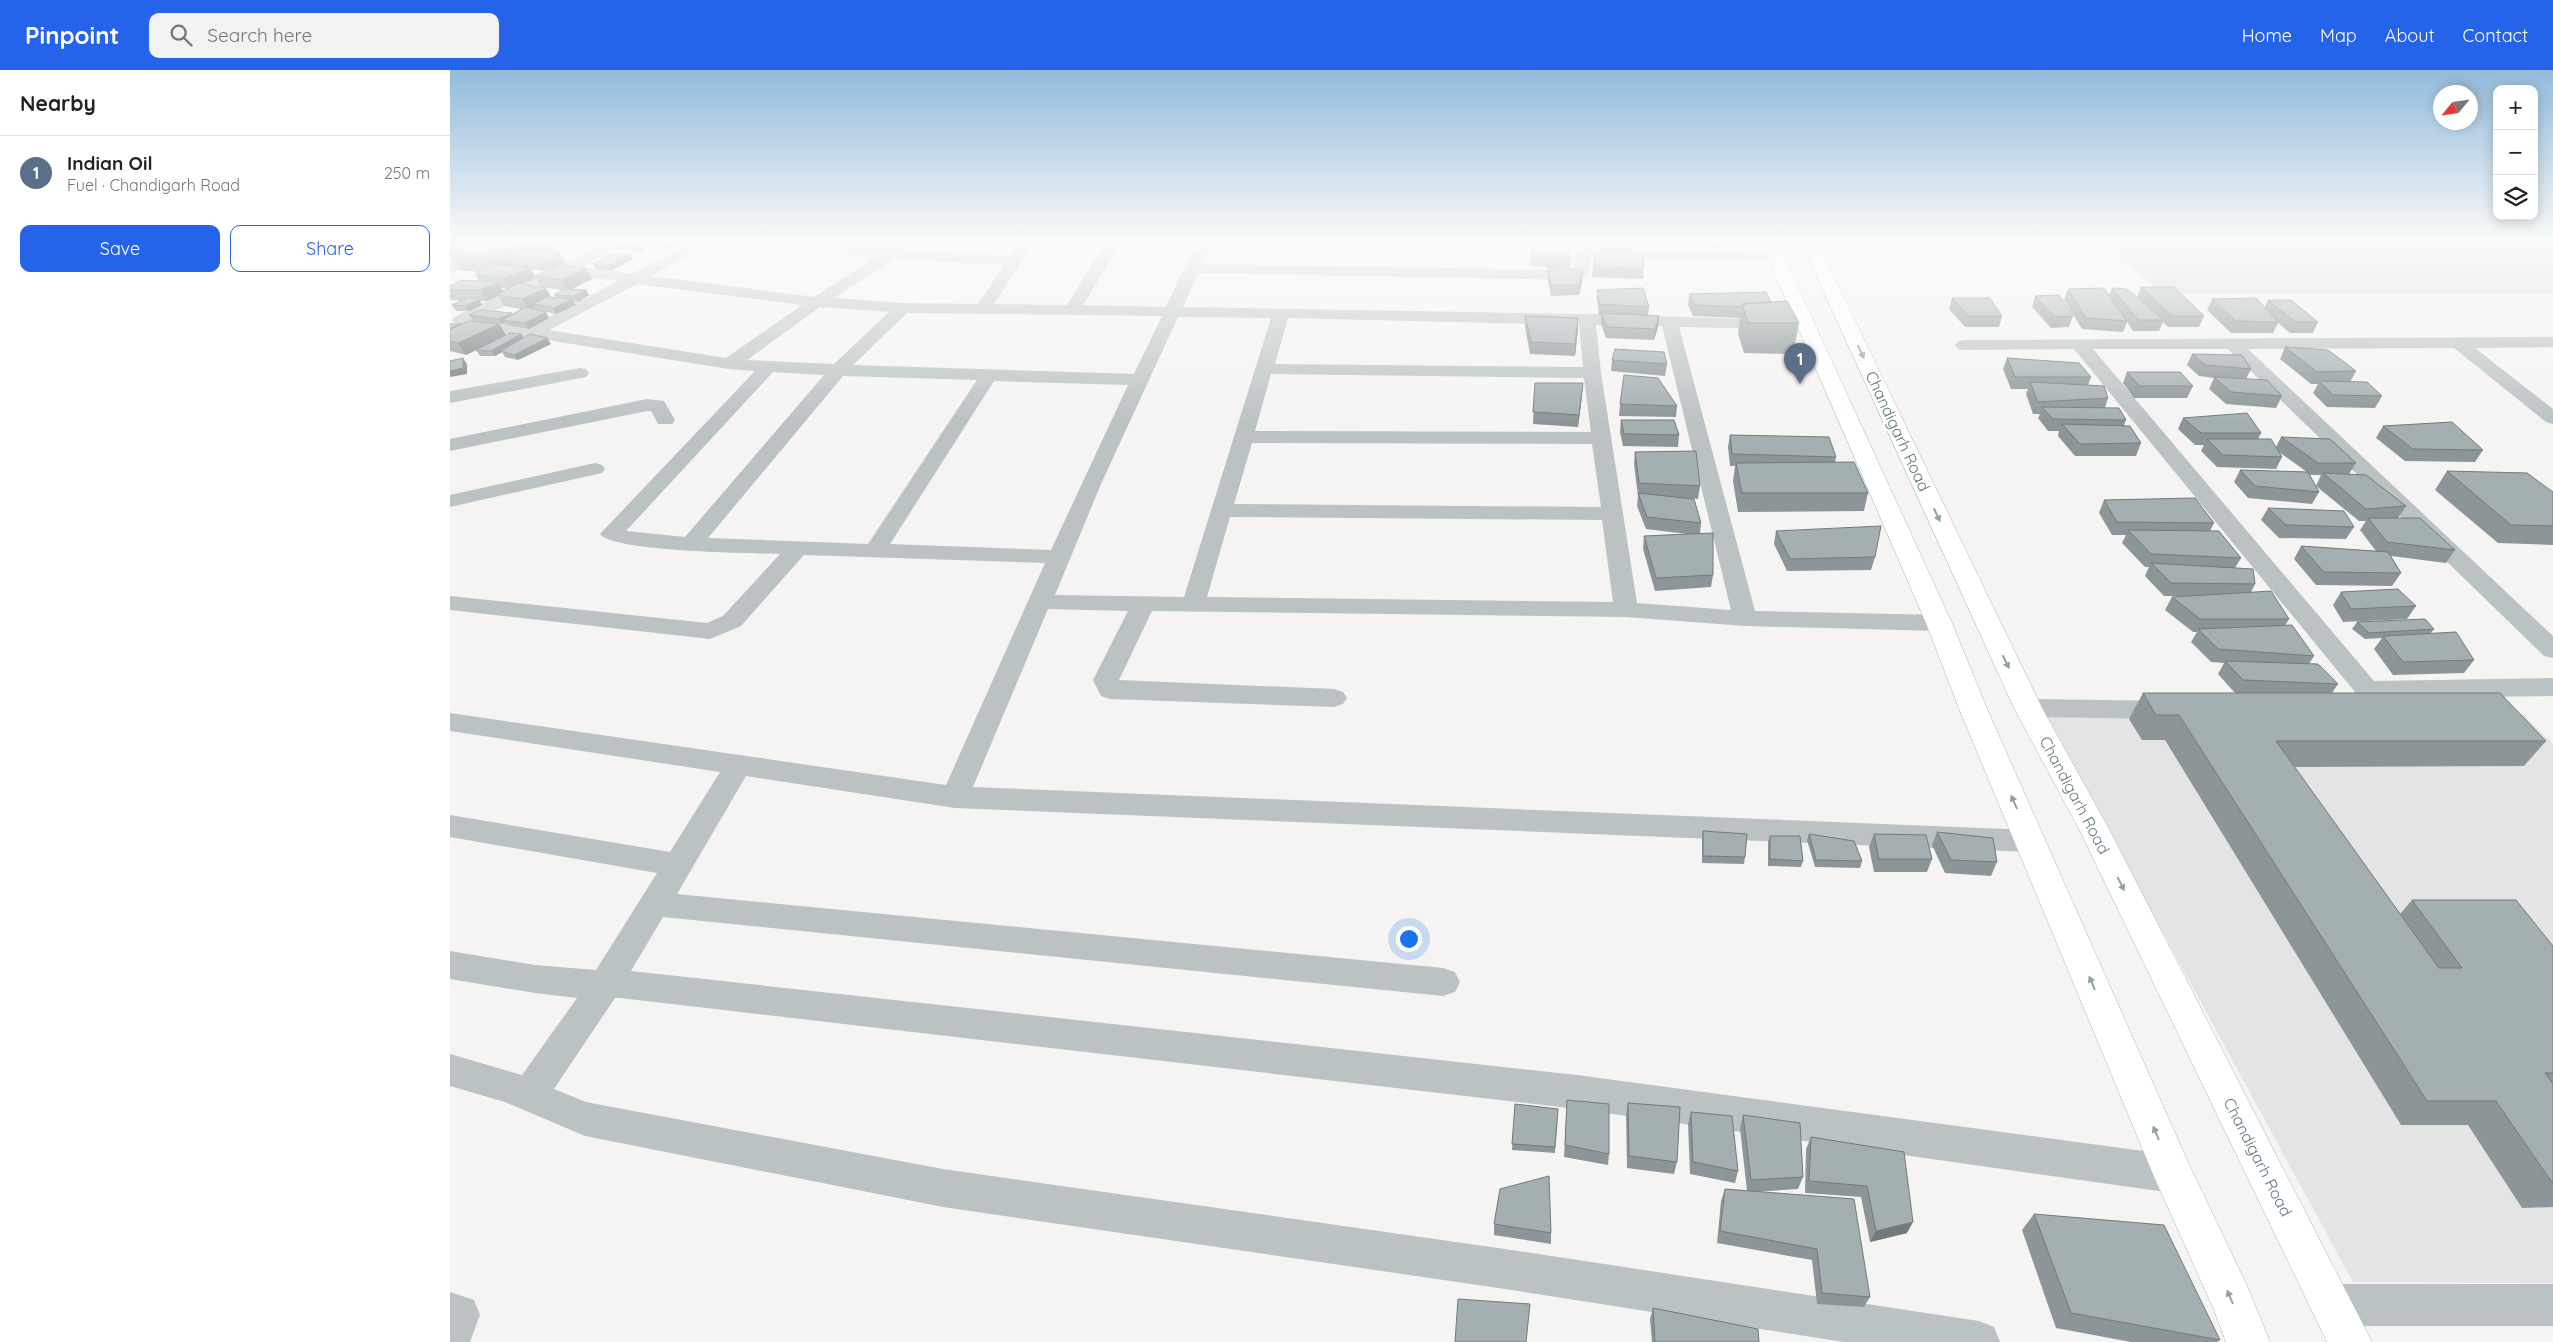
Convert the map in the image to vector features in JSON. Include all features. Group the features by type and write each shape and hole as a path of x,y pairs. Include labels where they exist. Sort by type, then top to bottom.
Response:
{"main road":[{"path":"1797,303 1939,623 1974,711 2173,1174 2233,1303 2248,1342"},
{"name":"Chandigarh Road","path":"1838,303 2028,708 2094,829 2350,1342"}],"street":[{"path":"455,321 493,303"},
{"path":"531,333 589,303"},
{"path":"729,364 815,303"},
{"path":"836,303 903,308 1281,313 1587,319 1670,323 1807,324"},
{"path":"983,309 987,303"},
{"path":"1072,310 1076,303"},
{"path":"955,796 1060,557 1176,303"},
{"path":"691,544 838,370 903,308"},
{"path":"1193,604 1281,313"},
{"path":"1587,319 1592,373 1626,610"},
{"path":"455,321 729,364 838,370 1140,380"},
{"path":"1670,323 1744,618"},
{"path":"1964,345 2458,344 2553,342"},
{"path":"2079,344 2367,690 2370,703 2362,711 2325,712"},
{"path":"2232,344 2553,650"},
{"path":"2458,344 2553,418"},
{"path":"769,366 611,535 691,544 1060,557"},
{"path":"1264,370 1592,373"},
{"path":"450,397 580,373"},
{"path":"875,550 989,375"},
{"path":"450,445 651,405 657,405 664,420"},
{"path":"1243,437 1601,438"},
{"path":"450,501 595,469"},
{"path":"1221,510 1613,514"},
{"path":"450,603 710,631 732,621 798,548"},
{"path":"1040,602 1626,610 1744,618 1939,623"},
{"path":"1143,604 1106,680 1110,690 1334,698"},
{"path":"2367,690 2553,687"},
{"path":"2028,708 2187,710"},
{"path":"450,722 955,796 2031,841"},
{"path":"529,1095 605,985 739,765"},
{"path":"450,826 678,865"},
{"path":"654,904 1443,982"},
{"path":"450,965 519,977 605,985 620,984 1112,1038 1577,1092 2173,1174"},
{"path":"450,1070 509,1087 585,1119 943,1188 1512,1270 1979,1342"},
{"path":"2332,1305 2553,1305"},
{"path":"450,1313 459,1315 450,1340"}],"shaded area":[{"path":"2524,715 2553,744 2553,1283 2353,1282 2091,800 2042,717"}],"building":[{"path":"456,303 471,303 466,306 452,305"},
{"path":"535,303 563,303 553,308"},
{"path":"1648,303 1649,307 1600,304"},
{"path":"1694,303 1751,303 1742,304 1742,307 1695,305"},
{"path":"1788,303 1799,323 1748,323 1742,304"},
{"path":"1957,303 1994,303 2002,316 1968,316"},
{"path":"2042,303 2065,303 2073,316 2055,317"},
{"path":"2077,303 2115,303 2127,321 2086,318"},
{"path":"2124,303 2144,303 2164,320 2138,320"},
{"path":"2158,303 2191,303 2204,316 2172,316"},
{"path":"2217,303 2261,303 2278,322 2236,321"},
{"path":"2272,303 2295,303 2318,322 2295,322"},
{"path":"525,307 546,312 525,323 503,320"},
{"path":"480,310 512,313 499,319 469,315"},
{"path":"1601,313 1659,316 1655,329 1607,327"},
{"path":"1525,316 1578,318 1575,344 1531,342"},
{"path":"469,321 499,324 458,343 450,341 450,329"},
{"path":"450,324 462,324 450,329"},
{"path":"510,333 521,334 491,351 476,350"},
{"path":"530,334 547,338 514,355 501,351"},
{"path":"2285,347 2328,350 2356,371 2317,372"},
{"path":"1615,349 1664,352 1667,364 1612,360"},
{"path":"2192,354 2242,355 2251,369 2205,365"},
{"path":"463,358 463,368 450,371 450,361"},
{"path":"2007,358 2079,363 2091,377 2015,377"},
{"path":"2127,372 2180,372 2193,386 2139,386"},
{"path":"1624,375 1658,378 1677,406 1620,404"},
{"path":"2214,377 2267,380 2282,396 2231,392"},
{"path":"2319,381 2367,382 2382,396 2333,395"},
{"path":"2030,382 2104,386 2108,398 2038,402"},
{"path":"1535,383 1583,383 1579,415 1533,412"},
{"path":"2042,407 2119,408 2126,420 2053,419"},
{"path":"2247,413 2261,433 2201,433 2183,418"},
{"path":"1621,420 1674,420 1679,435 1624,434"},
{"path":"2452,422 2483,450 2413,449 2383,426"},
{"path":"2062,424 2130,426 2141,443 2080,444"},
{"path":"1730,435 1829,437 1836,457 1732,454"},
{"path":"2281,437 2330,439 2356,463 2318,463"},
{"path":"2207,439 2271,439 2282,457 2223,455"},
{"path":"1696,451 1700,486 1639,483 1635,452"},
{"path":"1854,462 1868,493 1742,493 1736,463"},
{"path":"2240,470 2308,472 2319,492 2255,486"},
{"path":"2447,471 2527,473 2553,492 2553,526 2511,525"},
{"path":"2323,473 2366,475 2406,506 2366,509"},
{"path":"1638,493 1694,499 1701,523 1647,517"},
{"path":"2195,498 2214,523 2117,522 2104,500"},
{"path":"2268,508 2344,511 2354,527 2286,525"},
{"path":"2368,518 2420,518 2455,550 2387,542"},
{"path":"1881,526 1875,557 1790,559 1776,531"},
{"path":"2128,530 2219,531 2241,558 2151,554"},
{"path":"1713,533 1713,575 1656,578 1644,536"},
{"path":"2301,546 2388,552 2401,573 2324,572"},
{"path":"2151,563 2253,569 2255,584 2171,583"},
{"path":"2398,589 2416,606 2351,609 2341,592"},
{"path":"2271,591 2289,619 2200,619 2172,597"},
{"path":"2425,619 2434,629 2369,633 2357,622"},
{"path":"2292,625 2314,656 2218,649 2198,629"},
{"path":"2456,632 2474,660 2403,662 2383,636"},
{"path":"2225,661 2318,664 2338,684 2243,680"},
{"path":"2143,693 2500,693 2546,741 2276,741 2439,968 2462,968 2412,900 2516,900 2553,946 2553,1073 2545,1073 2553,1084 2553,1184 2496,1101 2427,1101 2179,715 2156,715"},
{"path":"1703,831 1747,834 1745,857 1703,856"},
{"path":"1937,832 1993,838 1997,862 1951,860"},
{"path":"1809,834 1854,841 1862,861 1816,860"},
{"path":"1874,834 1926,835 1932,859 1879,859"},
{"path":"1770,836 1800,836 1803,861 1770,859"},
{"path":"1567,1100 1609,1104 1609,1154 1565,1145"},
{"path":"1628,1103 1680,1107 1677,1162 1629,1156"},
{"path":"1515,1104 1558,1109 1555,1147 1512,1144"},
{"path":"1691,1112 1732,1116 1738,1171 1693,1162"},
{"path":"1743,1115 1800,1123 1803,1177 1751,1180"},
{"path":"1811,1137 1904,1152 1913,1222 1876,1231 1867,1186 1809,1181"},
{"path":"1549,1176 1551,1233 1494,1224 1500,1189"},
{"path":"1725,1189 1854,1199 1870,1297 1822,1293 1817,1249 1720,1231"},
{"path":"2034,1214 2164,1225 2220,1340 2071,1313"},
{"path":"1458,1299 1530,1304 1526,1342 1455,1342"},
{"path":"1653,1308 1758,1329 1759,1342 1655,1342"}],"place":[{"name":"Indian Oil","path":"1800,384"}]}
